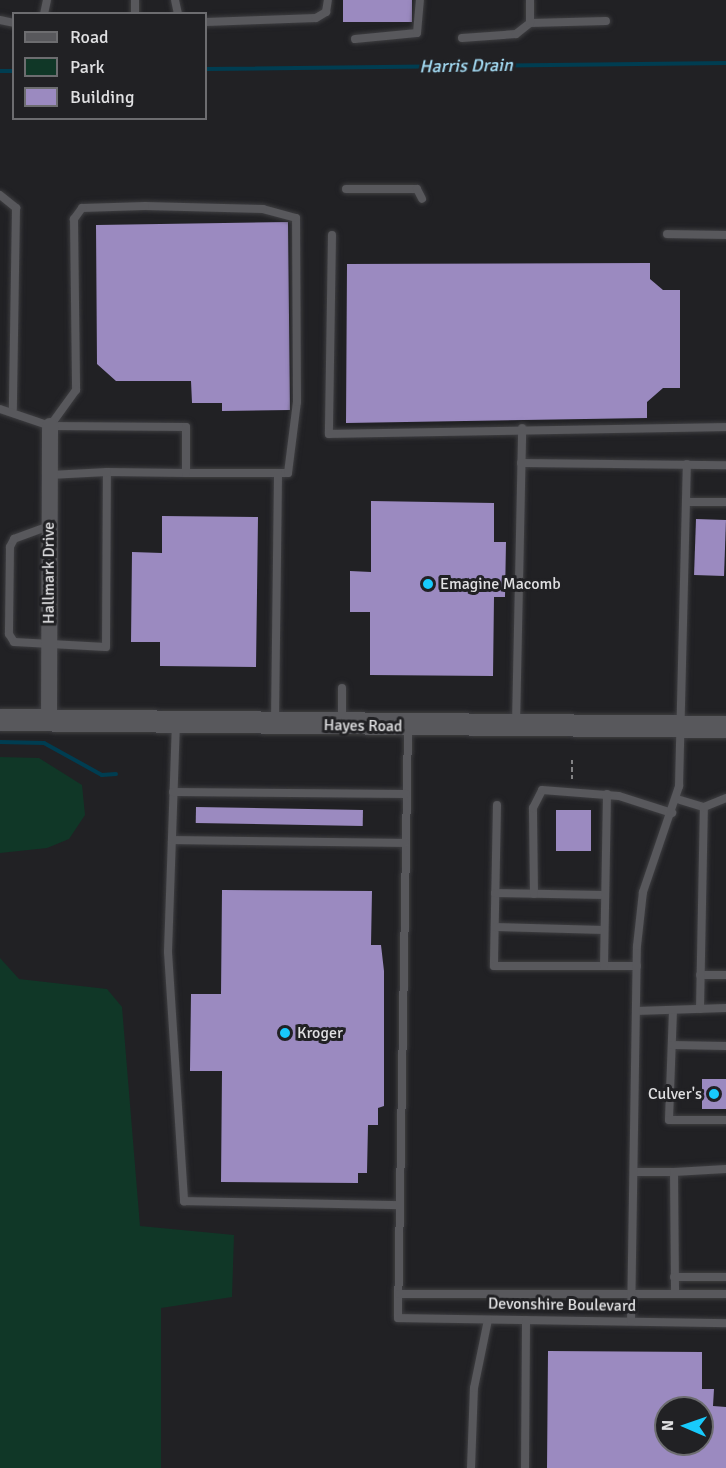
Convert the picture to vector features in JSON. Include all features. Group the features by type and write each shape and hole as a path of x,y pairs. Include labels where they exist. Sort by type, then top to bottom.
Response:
{"street":[{"name":"Hallmark Drive","path":"49,720 50,426"},
{"name":"Hayes Road","path":"0,720 342,726 726,727"}],"lane":[{"path":"207,22 316,18 326,12 328,0"},
{"path":"355,39 417,33 420,0"},
{"path":"530,0 530,23"},
{"path":"462,38 506,38 530,23 606,21"},
{"path":"346,189 417,189 422,199"},
{"path":"0,195 16,208 13,409"},
{"path":"50,426 76,390 73,234 82,208 263,209 296,218 297,402 288,474 107,472 50,475"},
{"path":"667,234 726,235"},
{"path":"332,235 329,434 522,428 726,427"},
{"path":"0,409 13,409 50,426 186,427 186,473"},
{"path":"516,725 522,428"},
{"path":"521,463 726,465"},
{"path":"631,1321 637,966 643,892 677,799 681,727 687,464"},
{"path":"49,526 14,538 10,547 9,634 14,642 49,646 106,647 107,472"},
{"path":"275,725 278,473"},
{"path":"686,502 726,502"},
{"path":"342,688 342,726"},
{"path":"176,722 168,952 184,1201 400,1205"},
{"path":"399,1294 408,726"},
{"path":"534,894 535,795 542,790 607,794 672,813"},
{"path":"173,792 406,795"},
{"path":"604,966 607,794"},
{"path":"677,799 704,807 726,798"},
{"path":"497,805 494,966 637,966"},
{"path":"700,1009 704,807"},
{"path":"172,840 405,843"},
{"path":"495,893 605,895"},
{"path":"495,927 604,930"},
{"path":"700,975 726,975"},
{"path":"636,1011 726,1008"},
{"path":"673,1010 669,1120 726,1120"},
{"path":"672,1045 726,1046"},
{"path":"634,1172 726,1169"},
{"path":"674,1172 675,1294"},
{"path":"675,1276 726,1277"},
{"name":"Devonshire Boulevard","path":"726,1294 399,1294 398,1318 726,1323"},
{"path":"471,1468 474,1388 488,1320"},
{"path":"525,1468 526,1320"}],"path":[{"path":"572,760 572,791"}],"green space":[{"path":"0,757 39,758 82,785 85,815 69,839 47,848 0,853"},
{"path":"0,958 19,979 107,989 122,1007 140,1226 234,1235 232,1297 161,1308 161,1468 0,1468"}],"building":[{"path":"343,0 412,0 412,22 343,22"},
{"path":"288,222 290,410 222,411 222,403 192,403 191,381 116,381 97,364 96,225"},
{"path":"650,263 650,279 663,290 680,290 680,388 663,388 647,402 647,418 346,423 347,264"},
{"name":"Emagine Macomb","path":"371,501 494,503 494,542 506,542 505,597 494,597 493,676 370,675 370,612 350,612 350,571 371,572"},
{"path":"162,516 258,517 256,667 160,666 160,642 131,642 132,552 162,553"},
{"path":"696,519 726,520 724,576 694,575"},
{"path":"196,807 363,810 363,826 196,823"},
{"path":"556,810 591,810 591,851 556,851"},
{"name":"Kroger","path":"222,890 372,891 371,945 381,945 384,971 384,1106 378,1108 378,1125 368,1125 367,1173 358,1173 358,1183 221,1182 222,1071 190,1071 191,994 221,994"},
{"name":"Culver's","path":"702,1079 726,1079 726,1109 702,1109"},
{"path":"548,1351 702,1352 702,1389 714,1389 714,1396 654,1396 654,1456 714,1456 714,1406 726,1407 726,1468 547,1468"}],"waterway":[{"name":"Harris Drain","path":"207,69 726,63"},
{"name":"Harris Drain","path":"0,71 12,71"},
{"path":"0,742 44,743 102,775 116,774"}],"place":[{"name":"Emagine Macomb","path":"428,584"},
{"name":"Kroger","path":"285,1033"},
{"name":"Culver's","path":"714,1094"}]}
